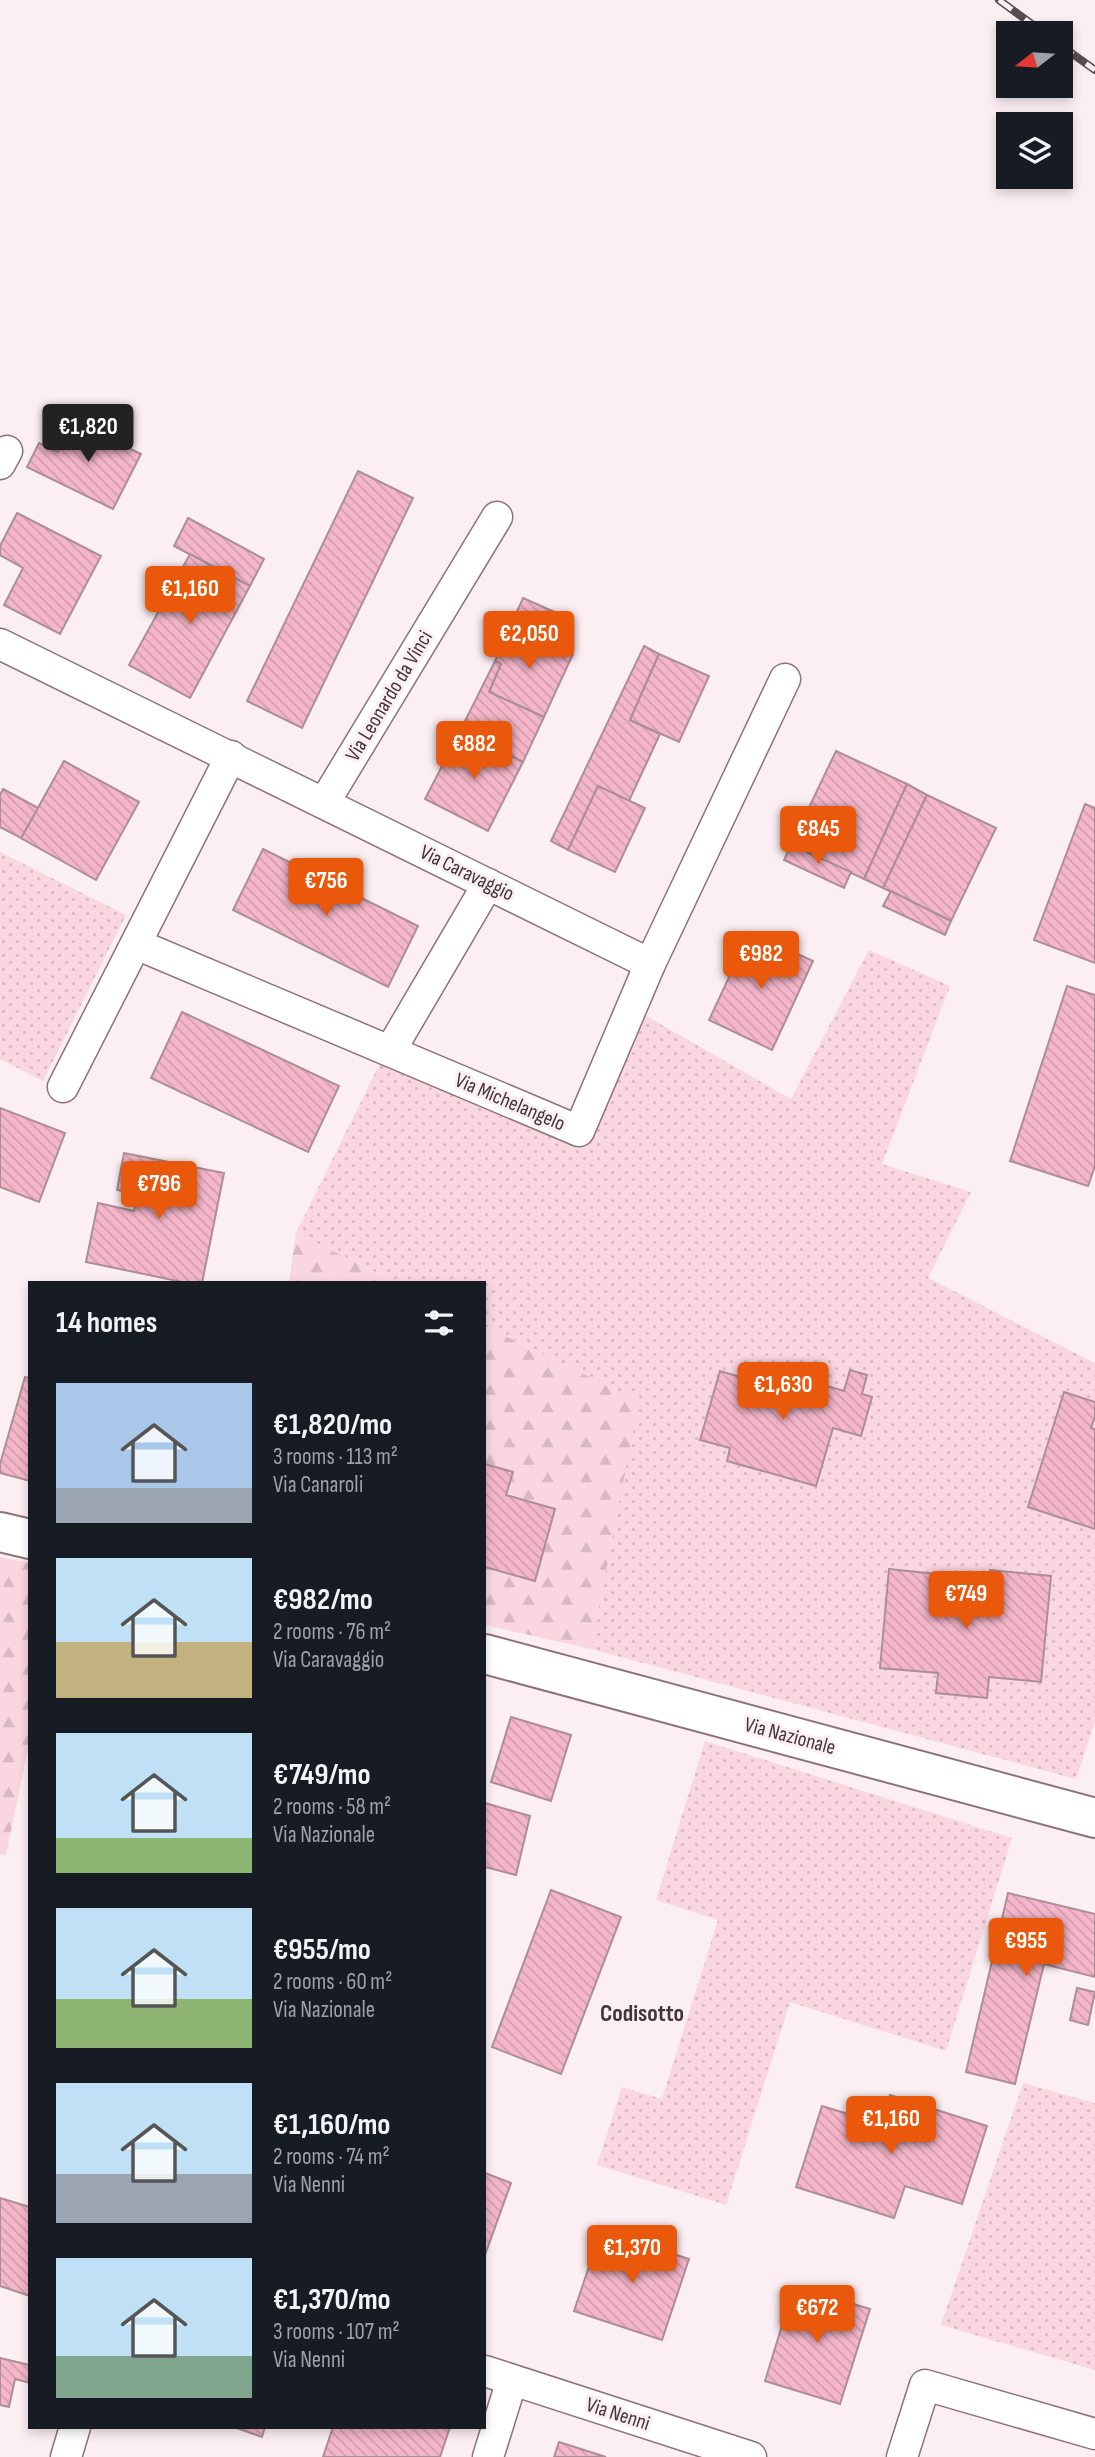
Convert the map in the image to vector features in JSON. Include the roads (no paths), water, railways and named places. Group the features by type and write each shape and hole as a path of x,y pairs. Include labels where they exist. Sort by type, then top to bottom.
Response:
{"main road":[{"path":"0,1532 28,1539"},
{"name":"Via Nazionale","path":"486,1654 1093,1809"}],"street":[{"name":"Via Leonardo da Vinci","path":"324,803 497,517"},
{"name":"Via Caravaggio","path":"0,644 650,964"},
{"path":"650,964 785,679"},
{"path":"63,1087 231,756"},
{"path":"390,1051 488,884"},
{"name":"Via Michelangelo","path":"136,944 579,1131 650,964"},
{"path":"488,2457 498,2376"},
{"name":"Via Nenni","path":"498,2376 751,2457"},
{"path":"902,2457 925,2385 1095,2434"},
{"path":"66,2457 74,2429"}],"railway":[{"path":"999,0 1028,21"},
{"path":"1073,54 1095,70"}],"district":[{"name":"Codisotto","path":"642,2013"}]}
